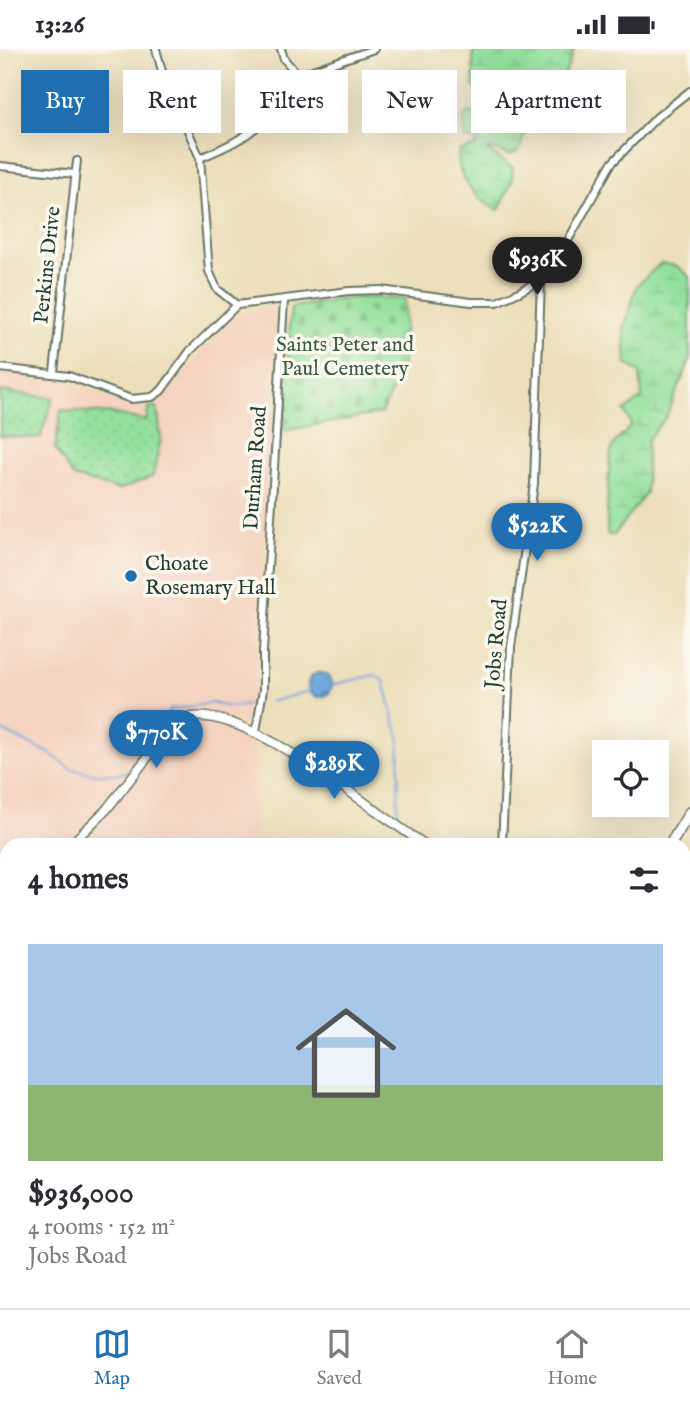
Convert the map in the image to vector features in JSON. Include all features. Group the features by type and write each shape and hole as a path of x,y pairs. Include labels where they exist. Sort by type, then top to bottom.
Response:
{"highway":[{"path":"674,838 690,812"}],"main road":[{"path":"77,838 106,810 169,730 181,720 194,717 208,718 256,731 415,838"}],"street":[{"path":"156,49 162,71 200,158 209,271 216,289 237,305"},
{"path":"281,49 284,59 294,70"},
{"path":"313,70 374,49"},
{"path":"0,368 54,372 131,399 152,397 168,385 190,351 237,305 349,291 381,290 471,302 497,302 541,279 557,260 611,164 657,117 690,91"},
{"path":"200,158 243,140 251,133"},
{"name":"Perkins Drive","path":"54,372 77,161"},
{"path":"0,166 75,174"},
{"name":"Jobs Road","path":"502,838 511,647 534,484 541,279"},
{"name":"Durham Road","path":"256,731 263,690 263,651 284,301"}],"shaded area":[{"name":"Choate Rosemary Hall","path":"249,311 270,311 277,315 273,437 263,552 254,720 247,724 199,714 173,722 86,825 71,838 0,838 0,372 50,376 127,404 150,403 170,391 221,326 232,317"},
{"path":"197,719 257,736 254,838 87,838 179,723"}],"green space":[{"path":"473,49 574,49 567,70 473,70"},
{"path":"471,112 471,133 525,133 519,151 509,155 487,150 513,168 512,181 499,210 475,194 460,169 459,151 476,146 477,140 465,139 463,116"},
{"path":"661,263 677,266 690,277 690,360 666,417 647,440 646,493 614,535 608,535 612,448 631,423 624,411 642,398 640,373 626,363 624,328 637,285"},
{"name":"Saints Peter and Paul Cemetery","path":"358,297 405,299 403,368 381,413 283,431 291,307"},
{"path":"0,391 53,398 40,438 0,436"},
{"path":"149,407 157,407 161,438 153,476 119,490 73,477 55,449 61,410 116,414 146,421"}],"water":[{"path":"320,673 329,676 332,685 329,694 320,697 311,694 308,685 311,676"}],"waterway":[{"path":"503,49 504,57"},
{"path":"331,685 375,675 384,681 400,741 397,821"},
{"path":"270,702 309,691"},
{"path":"0,730 51,754 71,769 96,774 117,774 127,772 163,725 169,710 212,703 230,707 256,704"}],"place":[{"name":"Choate Rosemary Hall","path":"131,576"}]}
